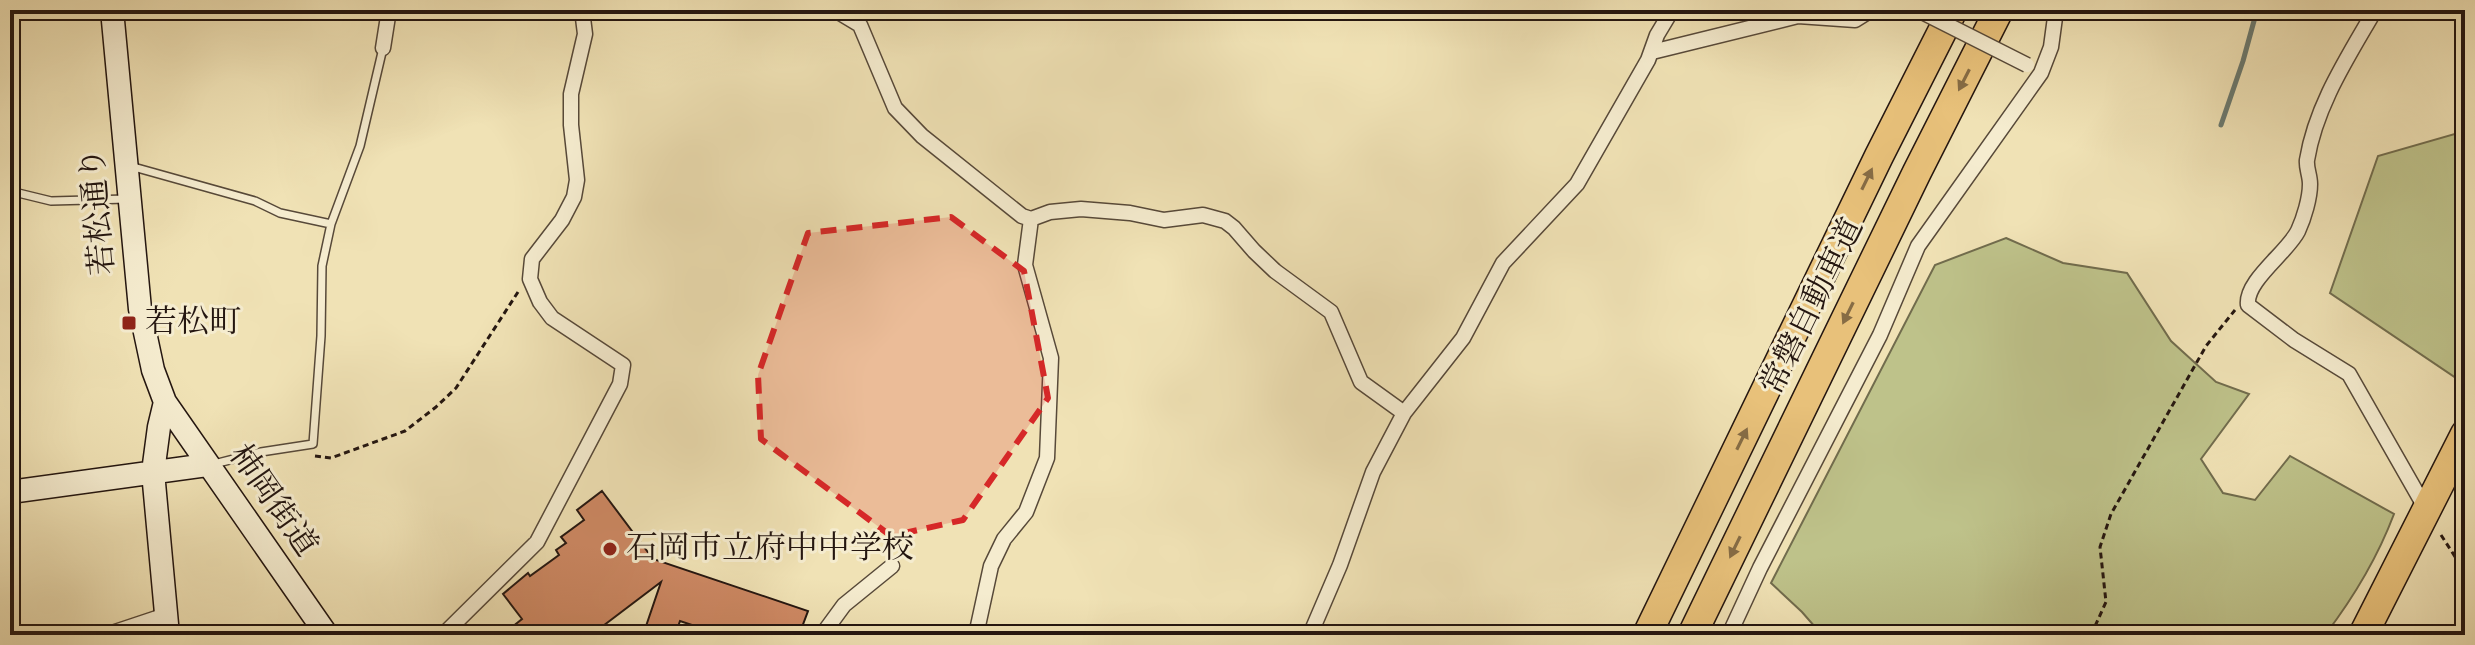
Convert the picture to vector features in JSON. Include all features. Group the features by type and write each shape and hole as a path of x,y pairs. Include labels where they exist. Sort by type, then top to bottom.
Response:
{"highway":[{"name":"常磐自動車道","path":"1647,635 1953,10"},
{"name":"常磐自動車道","path":"1692,635 1999,10"},
{"path":"2363,635 2465,434"}],"street":[{"name":"若松通り","path":"112,10 145,339 165,402"},
{"path":"383,48 389,10"},
{"path":"443,635 537,542 620,384 623,365 552,318 540,302 530,279 532,259 562,220 576,189 571,94 585,34 582,10"},
{"path":"835,10 860,25 895,108 922,136 1022,216 1031,219 1050,212 1081,209 1130,213 1164,220 1203,215 1225,221 1275,271 1331,312 1361,382 1404,413"},
{"path":"1310,635 1340,565 1373,472 1404,413 1463,338 1503,263 1577,184 1652,52 1657,35 1672,10"},
{"path":"1652,52 1798,16 1855,20 1871,10"},
{"path":"1918,10 2041,73"},
{"path":"1729,635 1760,568 1880,335 1918,246 2041,73 2051,47 2056,10"},
{"path":"2375,10 2325,99 2306,162 2310,184 2298,231 2287,248 2255,282 2247,300 2248,305 2294,340 2349,374 2426,510"},
{"path":"976,635 991,566 1004,539 1026,512 1047,458 1051,358 1025,265 1031,219"},
{"path":"106,635 167,625 153,472 165,402"},
{"name":"柿岡街道","path":"165,402 327,635"},
{"path":"10,492 207,465"},
{"path":"822,635 844,605 892,566"}],"lane":[{"path":"558,10 582,10"},
{"path":"207,465 313,444 321,336 322,266 331,224 360,146 383,48"},
{"path":"126,165 255,201 280,213 331,224"},
{"path":"10,191 51,201 130,199"}],"path":[{"path":"307,445 311,455 331,458 405,431 456,388 517,292 532,284"},
{"path":"2091,635 2106,602 2100,547 2111,514 2206,346 2247,300"},
{"path":"2426,510 2465,572"},
{"path":"2454,635 2465,613"}],"highlighted area":[{"path":"951,217 1024,271 1048,398 963,520 891,536 761,439 758,375 808,233"}],"green space":[{"path":"2465,131 2465,384 2330,293 2378,156"},
{"path":"2006,238 2063,263 2127,273 2171,341 2216,382 2249,394 2201,459 2223,493 2255,500 2290,456 2394,514 2364,577 2325,635 1822,635 1771,583 1935,265"}],"building":[{"name":"石岡市立府中中学校","path":"602,491 653,559 808,611 799,635 722,635 680,621 675,635 643,635 661,582 591,635 502,635 522,619 503,594 528,573 530,576 559,555 556,550 566,543 561,537 584,520 577,510"}],"waterway":[{"path":"2221,125 2257,10"}],"place":[{"name":"若松町","path":"129,323"},
{"name":"石岡市立府中中学校","path":"610,549"}]}
